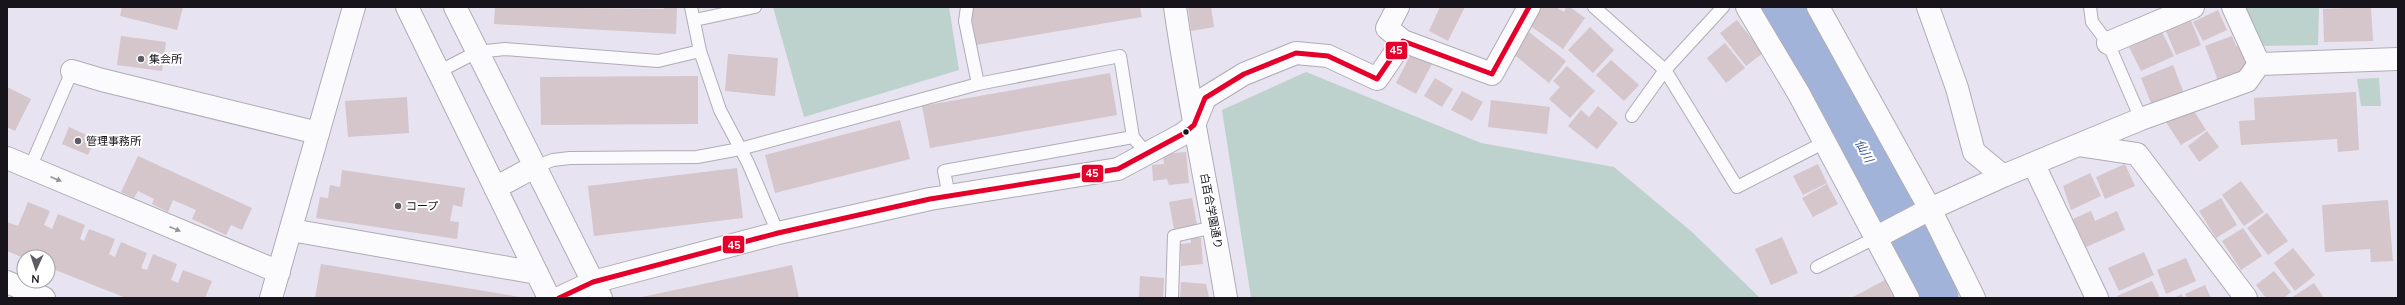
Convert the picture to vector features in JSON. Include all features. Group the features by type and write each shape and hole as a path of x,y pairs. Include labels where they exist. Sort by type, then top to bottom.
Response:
{"street":[{"path":"271,298 354,7"},
{"path":"407,7 549,298"},
{"path":"455,7 597,290"},
{"name":"白百合学園通り","path":"1175,7 1194,125 1226,298"},
{"path":"1398,7 1387,28 1403,41 1492,74 1529,7"},
{"path":"1747,7 1774,49 1826,142 1882,235 1908,298"},
{"path":"1818,7 1925,212 1974,298"},
{"path":"1928,7 1956,88 1974,152 2003,176"},
{"path":"2108,43 2193,7"},
{"path":"2233,7 2259,64"},
{"path":"559,298 597,290 778,234 949,196 1118,170 1139,145 1183,134 1194,125 1205,98 1244,74 1296,53 1328,56 1377,79 1403,41"},
{"path":"2259,64 2398,59"},
{"path":"1882,235 1925,212 2003,176 2034,165 2141,118 2247,81 2259,64"},
{"path":"72,71 102,80 318,133"},
{"path":"2078,145 2136,154 2246,298"},
{"path":"7,158 279,272"},
{"path":"2034,165 2097,298"},
{"path":"495,188 534,167"},
{"path":"291,230 537,273"},
{"path":"7,282 44,298"}],"lane":[{"path":"691,7 695,20 700,51 720,110 748,163 778,234"},
{"path":"695,20 755,7"},
{"path":"967,7 965,21 978,84"},
{"path":"1594,7 1665,70 1737,187 1826,142"},
{"path":"1632,116 1665,70 1724,7"},
{"path":"2090,7 2092,22 2108,43 2141,118"},
{"path":"438,72 477,52 505,49 658,61 700,51"},
{"path":"534,167 553,160 570,158 697,157 740,149 978,84 1120,56 1139,145 944,171 949,196"},
{"path":"30,168 72,71"},
{"path":"1172,298 1174,236 1214,227"},
{"path":"1817,267 1882,235"}],"green space":[{"path":"773,7 949,7 959,70 804,117"},
{"path":"2245,7 2319,7 2318,45 2262,46"},
{"path":"1306,72 1481,143 1614,167 1692,232 1760,298 1251,298 1222,110"},
{"path":"2379,78 2381,106 2361,106 2357,79"}],"building":[{"name":"集会所","path":"122,7 183,7 177,30 120,16"},
{"path":"495,7 664,9 664,7 677,7 676,34 494,24"},
{"path":"970,7 1140,7 1142,17 976,45"},
{"path":"1188,7 1211,7 1214,27 1191,31"},
{"path":"1440,7 1465,7 1448,41 1429,31"},
{"path":"1542,7 1556,7 1564,12 1566,7 1570,7 1585,18 1563,49 1529,25"},
{"path":"2371,7 2373,41 2324,42 2323,9"},
{"path":"2218,10 2227,30 2203,41 2193,22"},
{"path":"1737,20 1763,53 1746,66 1720,33"},
{"path":"2191,21 2201,45 2176,55 2166,31"},
{"path":"1590,27 1614,50 1593,73 1568,50"},
{"path":"1529,32 1566,61 1549,83 1512,53"},
{"path":"2162,32 2174,56 2141,71 2129,47"},
{"name":"集会所","path":"121,36 166,42 162,71 117,65"},
{"path":"2232,36 2236,46 2244,43 2254,69 2219,83 2205,46"},
{"path":"1725,43 1745,68 1726,83 1707,58"},
{"path":"728,54 778,58 775,96 725,91"},
{"path":"1411,54 1432,64 1416,94 1396,83"},
{"path":"1611,60 1639,85 1624,101 1596,75"},
{"path":"2173,65 2185,96 2153,108 2141,78"},
{"path":"1567,66 1595,91 1570,118 1549,99 1560,87 1553,81"},
{"path":"1110,73 1117,115 930,148 922,106"},
{"path":"698,76 698,124 541,125 540,77"},
{"path":"1435,78 1453,89 1442,107 1424,96"},
{"path":"7,87 31,99 15,131 7,127"},
{"path":"1462,91 1483,102 1472,121 1451,110"},
{"path":"2356,92 2359,150 2338,152 2337,139 2241,145 2239,121 2255,120 2254,98"},
{"path":"407,97 409,133 348,137 345,101"},
{"path":"1491,100 1550,107 1547,134 1488,127"},
{"path":"1598,106 1618,123 1597,149 1568,126 1581,110 1589,117"},
{"path":"2191,106 2206,130 2181,145 2166,122"},
{"path":"900,120 910,159 775,193 765,155"},
{"name":"管理事務所","path":"69,127 95,139 88,155 62,144"},
{"path":"2207,131 2219,147 2199,162 2188,146"},
{"path":"1186,152 1189,183 1169,185 1167,179 1153,181 1152,165 1164,164 1163,154"},
{"path":"138,156 252,208 242,230 231,225 226,235 192,219 196,210 173,200 168,212 152,204 154,199 138,191 134,198 121,192"},
{"path":"1818,164 1827,183 1803,195 1793,176"},
{"path":"2125,164 2135,186 2105,199 2096,177"},
{"path":"737,168 743,218 594,236 588,186"},
{"path":"342,170 465,188 462,207 453,205 450,221 459,222 457,239 316,218 320,197 328,198 330,185 340,187"},
{"path":"2090,173 2101,196 2071,210 2063,186"},
{"path":"2241,181 2264,212 2244,226 2222,195"},
{"path":"1827,184 1838,204 1813,217 1802,198"},
{"path":"1192,198 1197,225 1174,229 1169,202"},
{"path":"2221,198 2237,225 2216,238 2199,211"},
{"path":"2388,200 2393,261 2371,262 2370,249 2325,252 2322,205"},
{"path":"28,202 50,211 44,225 52,229 58,214 85,225 80,239 84,241 89,229 115,239 109,254 115,257 121,242 147,253 141,268 147,270 153,254 177,264 171,280 178,283 183,270 212,281 205,298 126,298 56,270 56,249 16,249 16,255 7,251 7,222 18,226"},
{"path":"2091,211 2095,221 2117,211 2125,230 2086,247 2073,219"},
{"path":"2267,213 2288,241 2268,255 2247,228"},
{"path":"2243,228 2262,256 2241,270 2222,241"},
{"path":"1782,237 1798,273 1771,285 1755,249"},
{"path":"1191,238 1201,238 1203,264 1181,266 1180,244 1191,243"},
{"path":"2293,248 2315,275 2295,291 2274,263"},
{"path":"2144,252 2154,275 2119,291 2108,268"},
{"path":"2186,258 2196,281 2166,294 2157,270"},
{"path":"321,264 520,297 520,298 315,298"},
{"path":"792,265 799,298 642,298 642,297"},
{"path":"2274,271 2291,292 2284,298 2266,298 2256,285"},
{"path":"1140,276 1164,278 1163,298 1139,298"},
{"path":"1885,280 1894,298 1851,298"},
{"path":"2152,281 2160,298 2118,298 2117,296"},
{"path":"1181,282 1206,284 1209,298 1180,298"},
{"path":"2314,283 2324,298 2291,298"},
{"path":"2205,285 2211,298 2187,298 2185,294"},
{"path":"2182,294 2183,298 2174,298"}],"waterway":[{"name":"仙川","path":"1782,7 1803,39 1918,250 1938,298"}],"transit line":[{"name":"45","path":"559,298 593,282 778,233 930,199 1118,169 1183,134 1194,125 1205,98 1244,74 1296,53 1328,56 1377,79 1403,41 1492,74 1529,7"}],"place":[{"name":"集会所","path":"141,59"},
{"name":"管理事務所","path":"78,141"},
{"name":"コープ","path":"398,206"}]}
